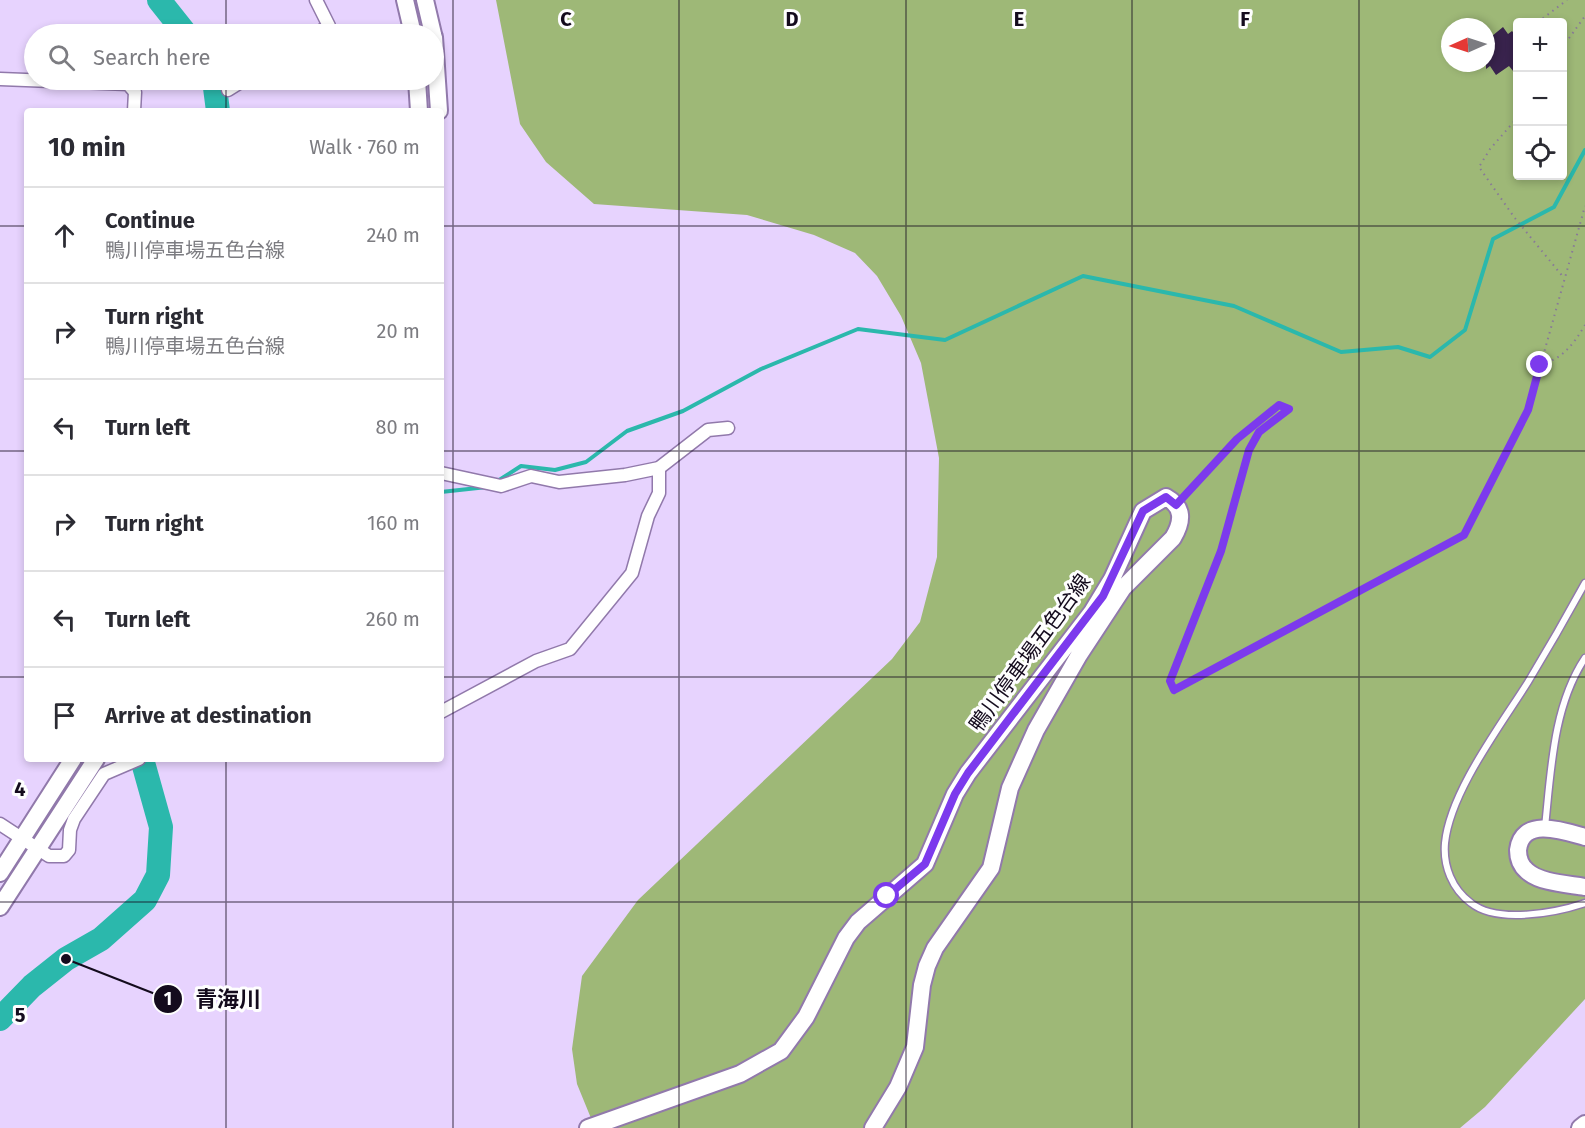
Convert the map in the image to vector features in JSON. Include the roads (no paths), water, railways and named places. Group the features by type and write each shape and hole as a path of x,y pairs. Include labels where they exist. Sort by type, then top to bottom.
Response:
{"main road":[{"path":"405,0 411,24"},
{"path":"425,0 430,24"},
{"path":"417,90 418,108"},
{"path":"437,90 439,108"},
{"name":"鴨川停車場五色台線","path":"588,1128 740,1074 781,1051 806,1017 835,957 852,930 925,864 955,794 1103,596 1143,511 1166,497 1176,505 1182,518 1173,538 1123,588 1078,655 1036,730 1010,788 991,868 981,886 935,948 927,966 922,985 915,1047 898,1087 873,1128"},
{"path":"0,873 70,762"},
{"path":"0,907 94,762"},
{"path":"1585,837 1545,828 1536,829 1524,836 1518,854 1520,863 1527,872 1538,877 1585,887"},
{"path":"1580,1128 1585,1124"}],"street":[{"path":"316,0 328,24"},
{"path":"0,79 24,80"},
{"path":"133,90 134,108"},
{"path":"444,473 501,486 531,476 559,482 625,475 659,468 708,430 728,428"},
{"path":"444,710 536,661 570,649 632,573 648,516 659,493 659,468"},
{"path":"0,824 49,856 64,856 69,850 70,830 74,819 104,774 132,762"}],"lane":[{"path":"1585,583 1549,648 1473,769 1452,816 1445,843 1450,880 1466,900 1479,910 1495,915 1521,914 1585,903"},
{"path":"1545,828 1560,721 1569,689 1585,658"}],"waterway":[{"path":"159,0 178,24"},
{"path":"215,90 218,108"},
{"path":"496,482 521,466 555,470 586,462 627,431 683,411 761,369 858,329 945,340 1083,276 1234,306 1341,352 1398,347 1430,357 1465,330 1493,239 1554,207 1585,150"},
{"path":"444,492 487,487"},
{"path":"0,1019 32,986 66,959 101,939 145,900 158,875 161,827 143,762"}],"place":[{"name":"青海川","path":"66,959"}]}
